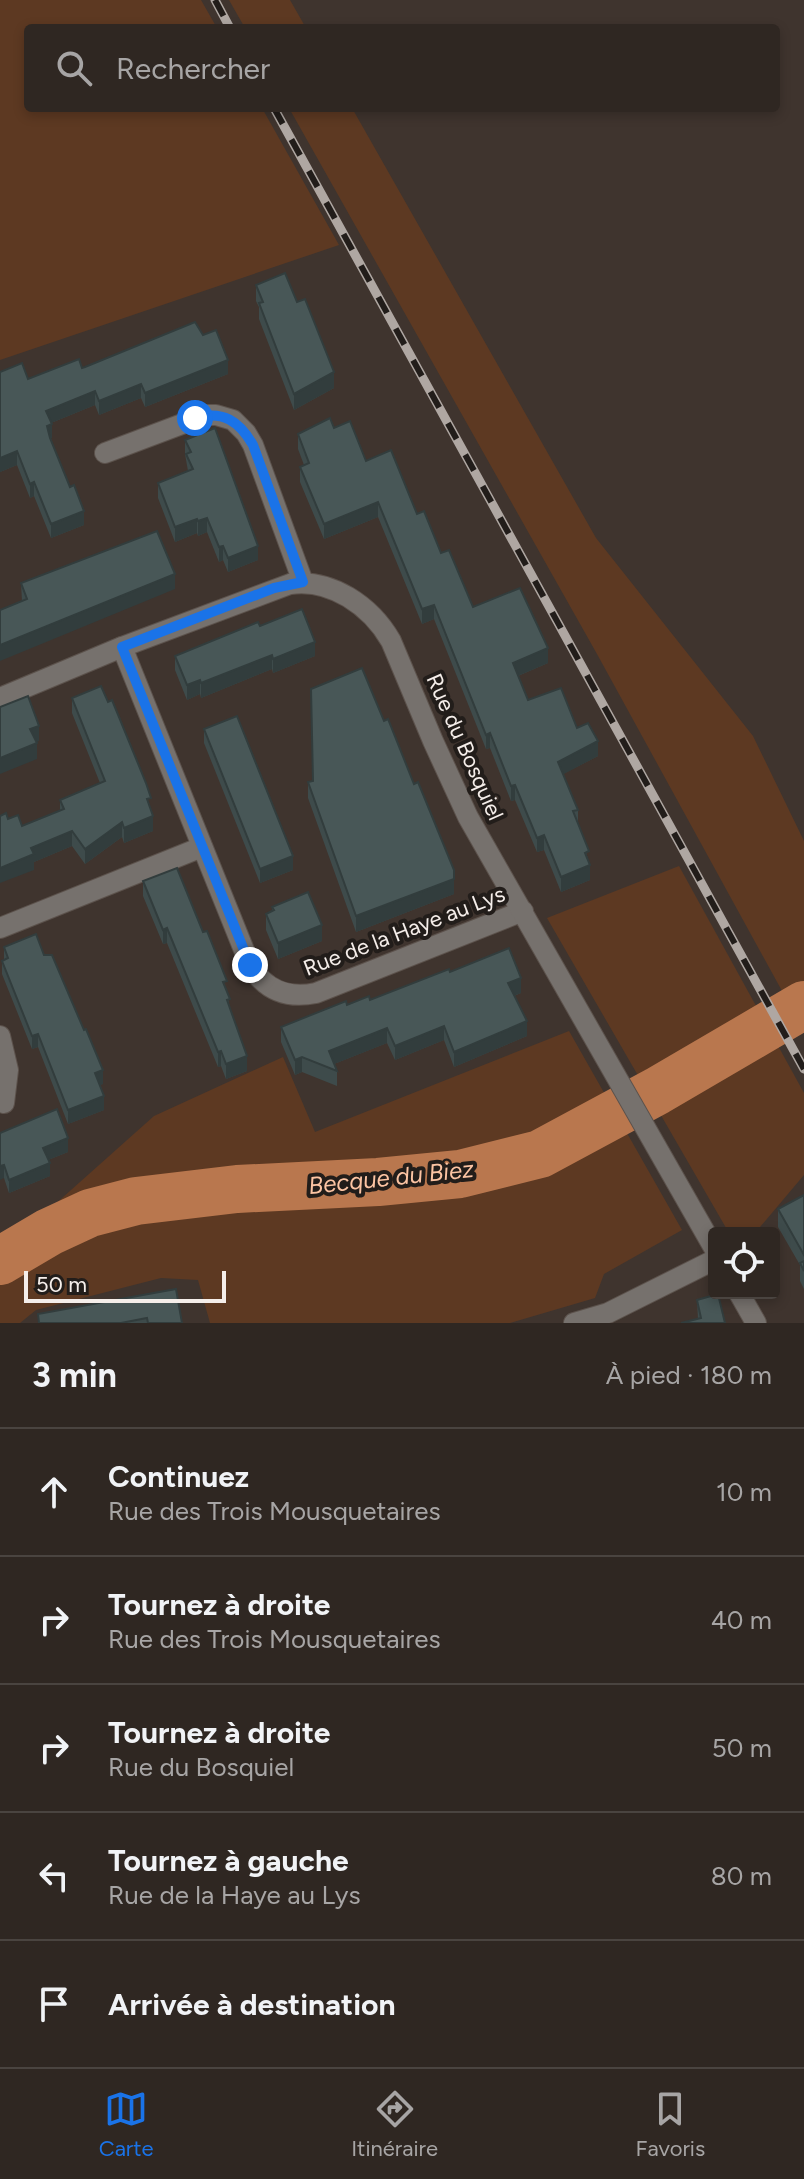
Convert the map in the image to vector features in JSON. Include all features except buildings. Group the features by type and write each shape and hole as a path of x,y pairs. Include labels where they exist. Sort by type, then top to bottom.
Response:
{"street":[{"path":"0,698 274,588 303,582 253,445 233,420 206,415 105,453"},
{"name":"Rue du Bosquiel","path":"303,582 318,584 345,596 359,604 383,627 399,655 457,793 708,1237"},
{"name":"Rue de la Haye au Lys","path":"122,647 258,979 278,992 292,996 316,993 523,911"},
{"path":"0,928 202,847"},
{"path":"0,1036 8,1070 4,1103"},
{"path":"574,1323 608,1313 708,1263"},
{"path":"742,1299 756,1323"}],"shaded area":[{"path":"0,0 201,0 215,24 24,24 24,112 264,112 339,245 0,360"},
{"path":"229,0 290,0 304,24 243,24"},
{"path":"291,112 354,112 596,538 753,736 804,841 804,1031 597,654"},
{"path":"679,866 804,1093 804,1175 760,1227 726,1227 547,918"},
{"path":"569,1031 682,1230 604,1274 595,1298 510,1323 210,1323 198,1280 161,1278 36,1310 20,1323 0,1323 0,1248 43,1215 154,1116 283,1057 315,1132"}],"waterway":[{"name":"Becque du Biez","path":"0,1261 49,1232 90,1213 136,1201 237,1189 378,1182 460,1174 540,1154 657,1091 804,1005"}],"railway":[{"path":"215,0 228,24"},
{"path":"276,112 804,1069"}],"route":[{"path":"195,418 206,415 225,417 240,425 246,433 303,582 274,588 122,647 250,965"}]}
